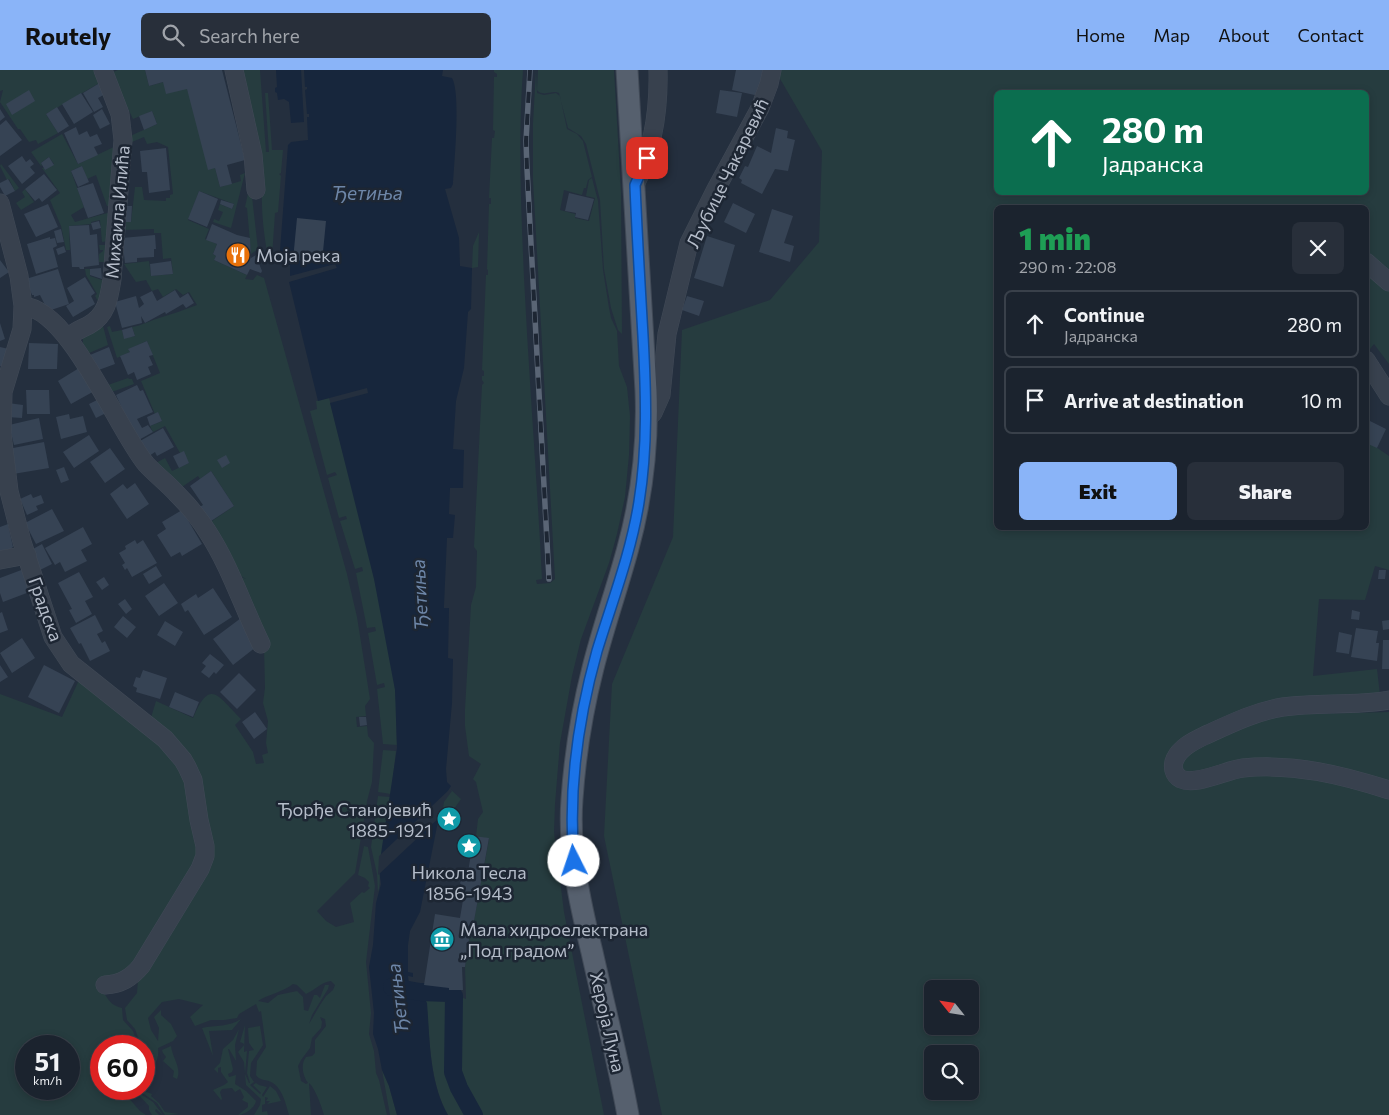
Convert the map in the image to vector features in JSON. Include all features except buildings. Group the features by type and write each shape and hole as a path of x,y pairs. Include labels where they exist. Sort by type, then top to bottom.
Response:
{"main road":[{"name":"Хероја Луна","path":"628,70 646,418 645,453 639,504 629,547 586,695 579,734 572,801 574,850 579,894 628,1115"}],"street":[{"name":"Михаила Илића","path":"68,338 72,333 91,324 102,314 112,279 124,140 120,114 103,70"},
{"path":"234,70 253,155 256,190"},
{"path":"635,185 644,166 650,145 656,106 658,70"},
{"name":"Љубице Чакаревић","path":"646,418 651,416 661,396 666,334 689,243 760,108 772,70"},
{"name":"Градска","path":"0,203 6,241 20,276 24,306 22,329 3,392 1,434 8,491 53,637 71,664 165,739 184,760 193,780 205,846 205,856 200,869 142,966 132,976 122,982 105,985"},
{"path":"1369,265 1389,282"},
{"path":"24,306 33,308 43,314 68,338 80,354 123,429 146,463 176,492 207,531 261,644"},
{"path":"1369,365 1389,396"},
{"path":"0,560 27,555"},
{"path":"1389,700 1364,704 1282,708 1249,716 1185,747 1176,758 1174,768 1175,774 1178,777 1190,781 1243,768 1305,769 1328,773 1389,790"}],"green space":[{"path":"0,70 98,70 103,81 46,114 58,133 38,144 36,140 29,142 0,102 3,90 0,91"},
{"path":"118,70 145,70 149,86 163,82 187,89 220,187 241,181 240,175 245,173 231,228 213,222 214,219 219,221 223,212 218,210 220,204 232,209 234,204 199,191 188,220 209,229 205,239 217,244 213,254 216,256 214,260 247,275 245,279 253,280 257,275 264,278 347,574 357,617 370,699 365,706 366,716 356,717 357,727 367,726 368,736 374,743 372,782 355,873 317,911 326,921 336,927 354,922 350,903 362,892 364,893 370,888 368,886 369,882 358,875 364,846 368,847 375,886 366,962 371,1013 369,1034 374,1051 376,1073 387,1115 324,1115 316,1093 309,1083 311,1115 289,1115 283,1096 275,1084 256,1075 257,1061 266,1047 261,1011 259,1012 256,1004 239,1014 237,1018 211,1020 195,1026 190,1017 203,1005 179,999 162,1002 148,1018 154,1035 137,1035 135,1029 127,1020 125,1008 137,993 138,980 203,872 196,778 150,721 156,701 193,718 204,698 210,694 215,694 241,719 235,725 253,752 256,764 264,763 262,755 268,753 266,743 268,721 263,703 265,688 264,647 236,575 246,579 236,573 209,523 234,506 211,471 200,479 198,476 179,489 154,464 165,458 172,471 189,463 180,453 165,426 153,432 150,426 162,421 158,413 155,414 141,381 160,373 147,341 129,349 130,352 117,358 107,327 110,326 112,332 122,330 124,338 135,336 132,327 197,305 189,292 183,295 176,289 163,297 158,289 152,291 146,280 136,282 124,264 149,261 151,276 173,274 171,258 163,259 161,233 154,233 154,229 125,230 124,225 119,222 131,222 135,187 142,187 144,200 166,201 166,198 170,198 170,195 173,194 168,147 157,142 147,144 144,137 132,142 130,136 157,124 152,111 133,119 111,73","holes":["331,981 335,985 309,1024 329,985 325,985 320,998 314,995 308,1011 304,1010 303,997 297,991 278,995 268,1003 258,1001 293,984 297,985 306,994 324,983","320,1017 325,1019 326,1026 315,1040 315,1053 312,1056 306,1057 303,1063 303,1070 308,1083 306,1084 301,1081 298,1066 310,1048 312,1038 321,1028 322,1022"]},
{"path":"242,70 260,70 266,152 269,152 265,93 268,93 272,150 283,150 281,173 279,174 281,176 278,212 275,213 272,258 268,258 262,216 262,190"},
{"path":"494,70 523,70 520,148 521,200 542,579 536,580 537,584 550,583 555,579 533,180 533,123 536,70 537,93 544,95 556,93 560,96 567,129 577,134 583,141 592,177 588,180 582,195 564,190 560,210 575,214 575,218 589,221 595,198 586,196 589,180 592,178 598,201 603,270 609,308 617,331 619,366 627,387 630,416 625,497 609,563 581,639 572,676 560,743 554,832 564,912 604,1115 480,1115 464,1087 458,1070 460,997 466,999 465,967 472,920 474,920 489,839 476,836 478,819 483,812 476,782 473,779 481,764 469,756 465,709 471,605 476,587 477,551 474,547 482,385 484,383 482,376 484,376 484,371 482,370 486,275 488,275 492,138 494,138 495,131 493,130 494,77 497,77 497,74"},
{"path":"538,70 614,70 621,192 622,334 618,330 611,308 604,269 600,200 586,144 581,136 568,128 559,93 544,93 537,90"},
{"path":"781,70 1389,70 1389,364 1374,344 1369,350 1369,205 994,205 994,530 1369,530 1369,442 1389,456 1389,570 1375,566 1365,600 1319,599 1313,676 1377,669 1380,695 1311,696 1309,714 1389,712 1389,1115 662,1115 604,836 612,684 673,537 682,330 770,300 819,242 822,151 779,77"},
{"path":"62,134 78,164 118,145 111,206 107,206 96,175 87,179 82,166 71,171 84,207 71,215 75,222 111,212 109,241 102,242 100,220 91,222 91,224 69,226 70,250 66,250 61,226 50,200 60,193 42,168 45,170 54,164 49,157 41,163 41,166 31,152"},
{"path":"1,164 19,188 15,191 9,179 7,180 0,166"},
{"path":"251,188 258,249 251,254 247,208 245,207 249,189"},
{"path":"25,189 34,202 21,210 16,203 25,197 22,192"},
{"path":"479,232 478,267 472,268 473,246"},
{"path":"99,245 109,245 108,262 99,262 99,254 103,250 100,250"},
{"path":"85,269 90,269 90,276 105,281 99,303 95,296 97,294 86,275"},
{"path":"102,322 108,345 89,353 90,355 83,346 83,334"},
{"path":"128,378 132,379 134,384 109,393 105,386"},
{"path":"329,398 366,542 382,615 395,688 397,745 383,744 377,689 385,687 384,683 377,685 368,633 376,631 375,627 367,628 356,573 363,571 362,567 355,569 340,521 347,519 346,516 339,518 328,478 337,475 335,472 327,475 310,411 317,409 316,401"},
{"path":"79,680 120,709 182,765 202,854 136,967 105,981 97,981 98,988 110,1002 122,1008 123,1020 134,1035 90,1035 90,1100 130,1100 146,1115 0,1115 0,694 62,717"},
{"path":"383,750 396,751 391,794 378,792"},
{"path":"450,789 461,799 447,819 438,820 442,801"},
{"path":"378,796 390,797 378,892 377,874 371,847"},
{"path":"450,996 448,1072 454,1089 468,1115 448,1115 437,1088 431,1059 426,1000 424,998"},
{"path":"161,1010 161,1015 171,1024 177,1036 173,1041 158,1048 155,1064 155,1036 158,1041 159,1028 154,1017"},
{"path":"241,1019 232,1030 209,1031 213,1056 202,1028 227,1025"},
{"path":"245,1025 244,1044 240,1042"},
{"path":"260,1026 263,1045 251,1063 250,1076 254,1082 250,1085 260,1094 253,1085 256,1083 267,1087 262,1095 263,1097 270,1086 276,1091 281,1101 267,1104 270,1101 266,1101 268,1098 265,1097 265,1104 262,1105 262,1112 267,1111 268,1115 254,1115 261,1099 246,1085 245,1074 250,1083 247,1073 249,1051 254,1050 249,1043 248,1028"},
{"path":"239,1029 235,1045 236,1061 228,1049 233,1069 228,1074 229,1077 236,1075 235,1084 256,1101 249,1111 238,1115 248,1107 248,1103 242,1100 244,1097 240,1089 235,1092 232,1088 222,1089 220,1092 221,1100 213,1090 228,1082 221,1072 221,1067 218,1068 218,1073 214,1069 220,1063 223,1049 233,1040"},
{"path":"244,1045 244,1052 247,1051 245,1074 244,1062 238,1052"},
{"path":"171,1046 178,1067 177,1079 173,1077 174,1071 163,1061 166,1057 162,1050"},
{"path":"382,1070 389,1086 397,1115 390,1115"},
{"path":"143,1100 153,1102 163,1115 156,1109 155,1111 159,1115 152,1115 149,1106"},
{"path":"153,1100 159,1103 165,1112 179,1114 165,1115"}],"water":[{"path":"276,70 301,70 304,122 291,123 289,102 284,99 278,100 277,93 275,92 277,87"},
{"name":"Ђетиња","path":"304,70 443,70 442,76 452,78 455,86 457,113 453,184 451,188 445,189 459,238 460,266 472,268 471,309 468,312 464,368 456,401 453,449 464,450 463,488 450,488 449,514 455,515 453,538 447,538 444,605 444,608 449,608 448,658 453,659 452,703 446,769 447,782 451,786 442,801 420,912 410,931 408,945 408,972 413,973 413,977 408,976 409,983 413,991 427,1003 434,1075 437,1089 448,1115 397,1115 389,1086 382,1070 373,1034 374,1013 369,967 373,945 376,903 381,884 379,869 397,748 395,690 374,579 330,403 368,393 367,388 318,401 289,282 337,268 335,264 290,276 290,265 279,264 288,145 291,142 308,140 307,117 309,117 309,114 307,114 305,90 307,87 305,87"}],"pier":[{"path":"450,789 452,791 444,802 442,815 378,875 379,856"}],"waterway":[{"path":"392,987 420,992 449,993"},
{"path":"454,996 453,1072 459,1088 474,1115"}],"railway":[{"path":"530,70 526,141 527,169 549,579"}],"place":[{"name":"Моја река","path":"238,255"},
{"name":"Ђорђе Станојевић 1885-1921","path":"449,819"},
{"name":"Никола Тесла 1856-1943","path":"469,846"},
{"name":"Мала хидроелектрана „Под градом”","path":"442,939"}],"route":[{"path":"574,861 572,801 579,734 593,667 629,547 639,504 642,481 647,405 635,185 647,158"}]}
